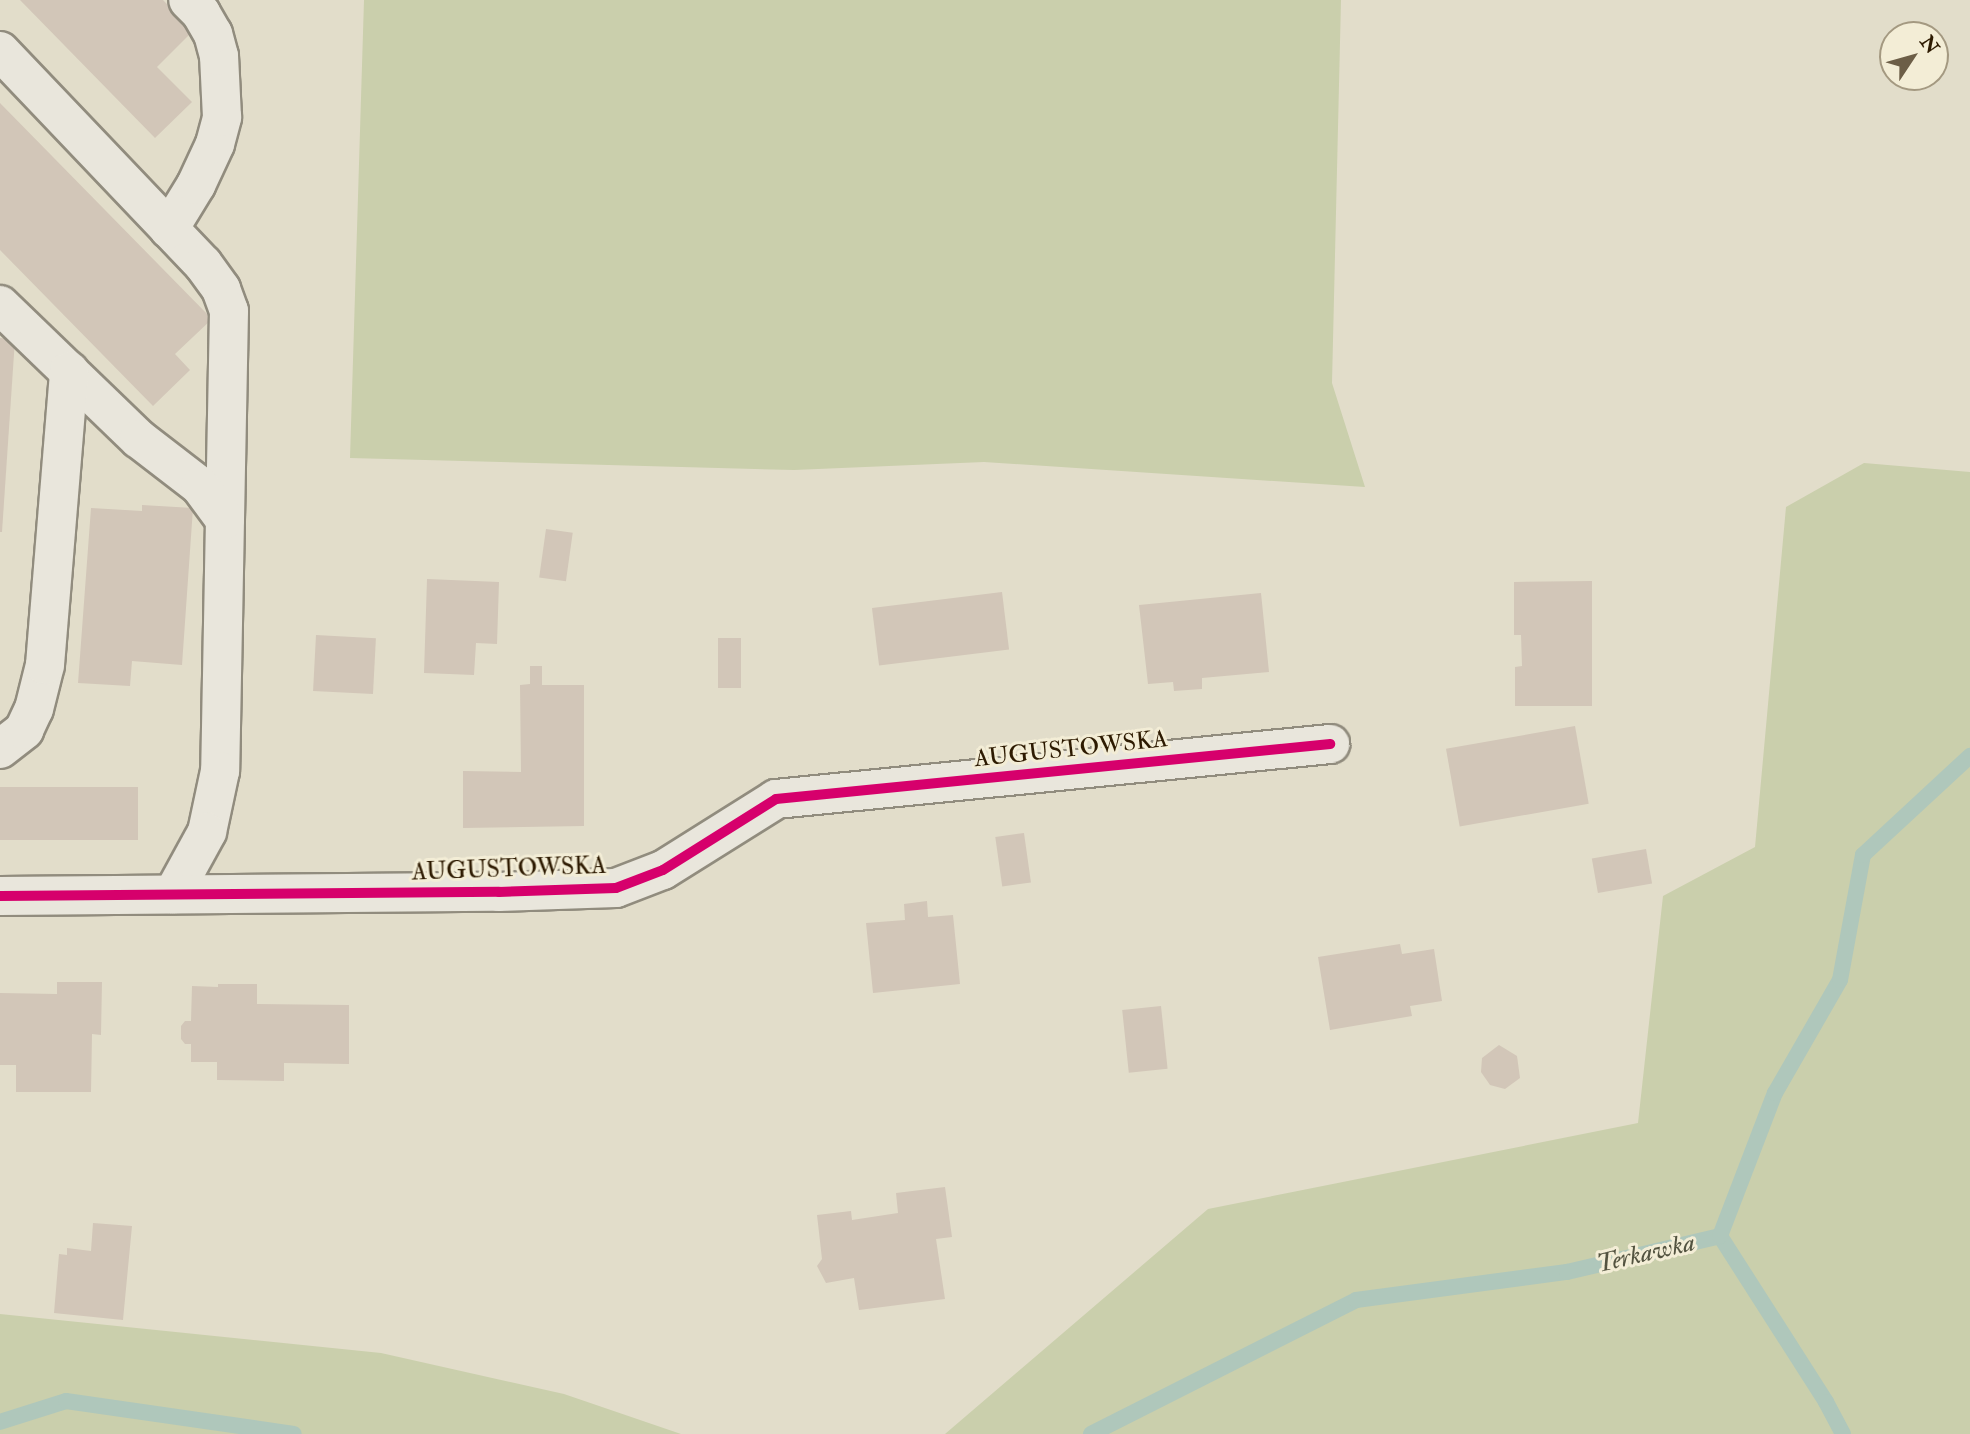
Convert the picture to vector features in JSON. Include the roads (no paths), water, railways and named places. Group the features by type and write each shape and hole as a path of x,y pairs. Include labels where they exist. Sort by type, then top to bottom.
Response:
{"street":[{"path":"169,229 196,185 215,144 222,117 219,56 213,34 201,13 188,0"},
{"path":"0,51 203,264 221,289 229,311 220,771 206,832 173,894"},
{"path":"0,305 139,439 200,486 225,520"},
{"path":"0,749 24,730 34,709 45,665 69,371"},
{"name":"AUGUSTOWSKA","path":"0,896 617,888 663,870 775,799 1330,744"}],"waterway":[{"name":"Terkawka","path":"1091,1434 1356,1300 1567,1272 1720,1236 1775,1093 1840,980 1863,855 1970,756"},
{"path":"1720,1236 1826,1402 1843,1434"},
{"name":"Terkawka","path":"0,1422 66,1401 294,1434"}]}
